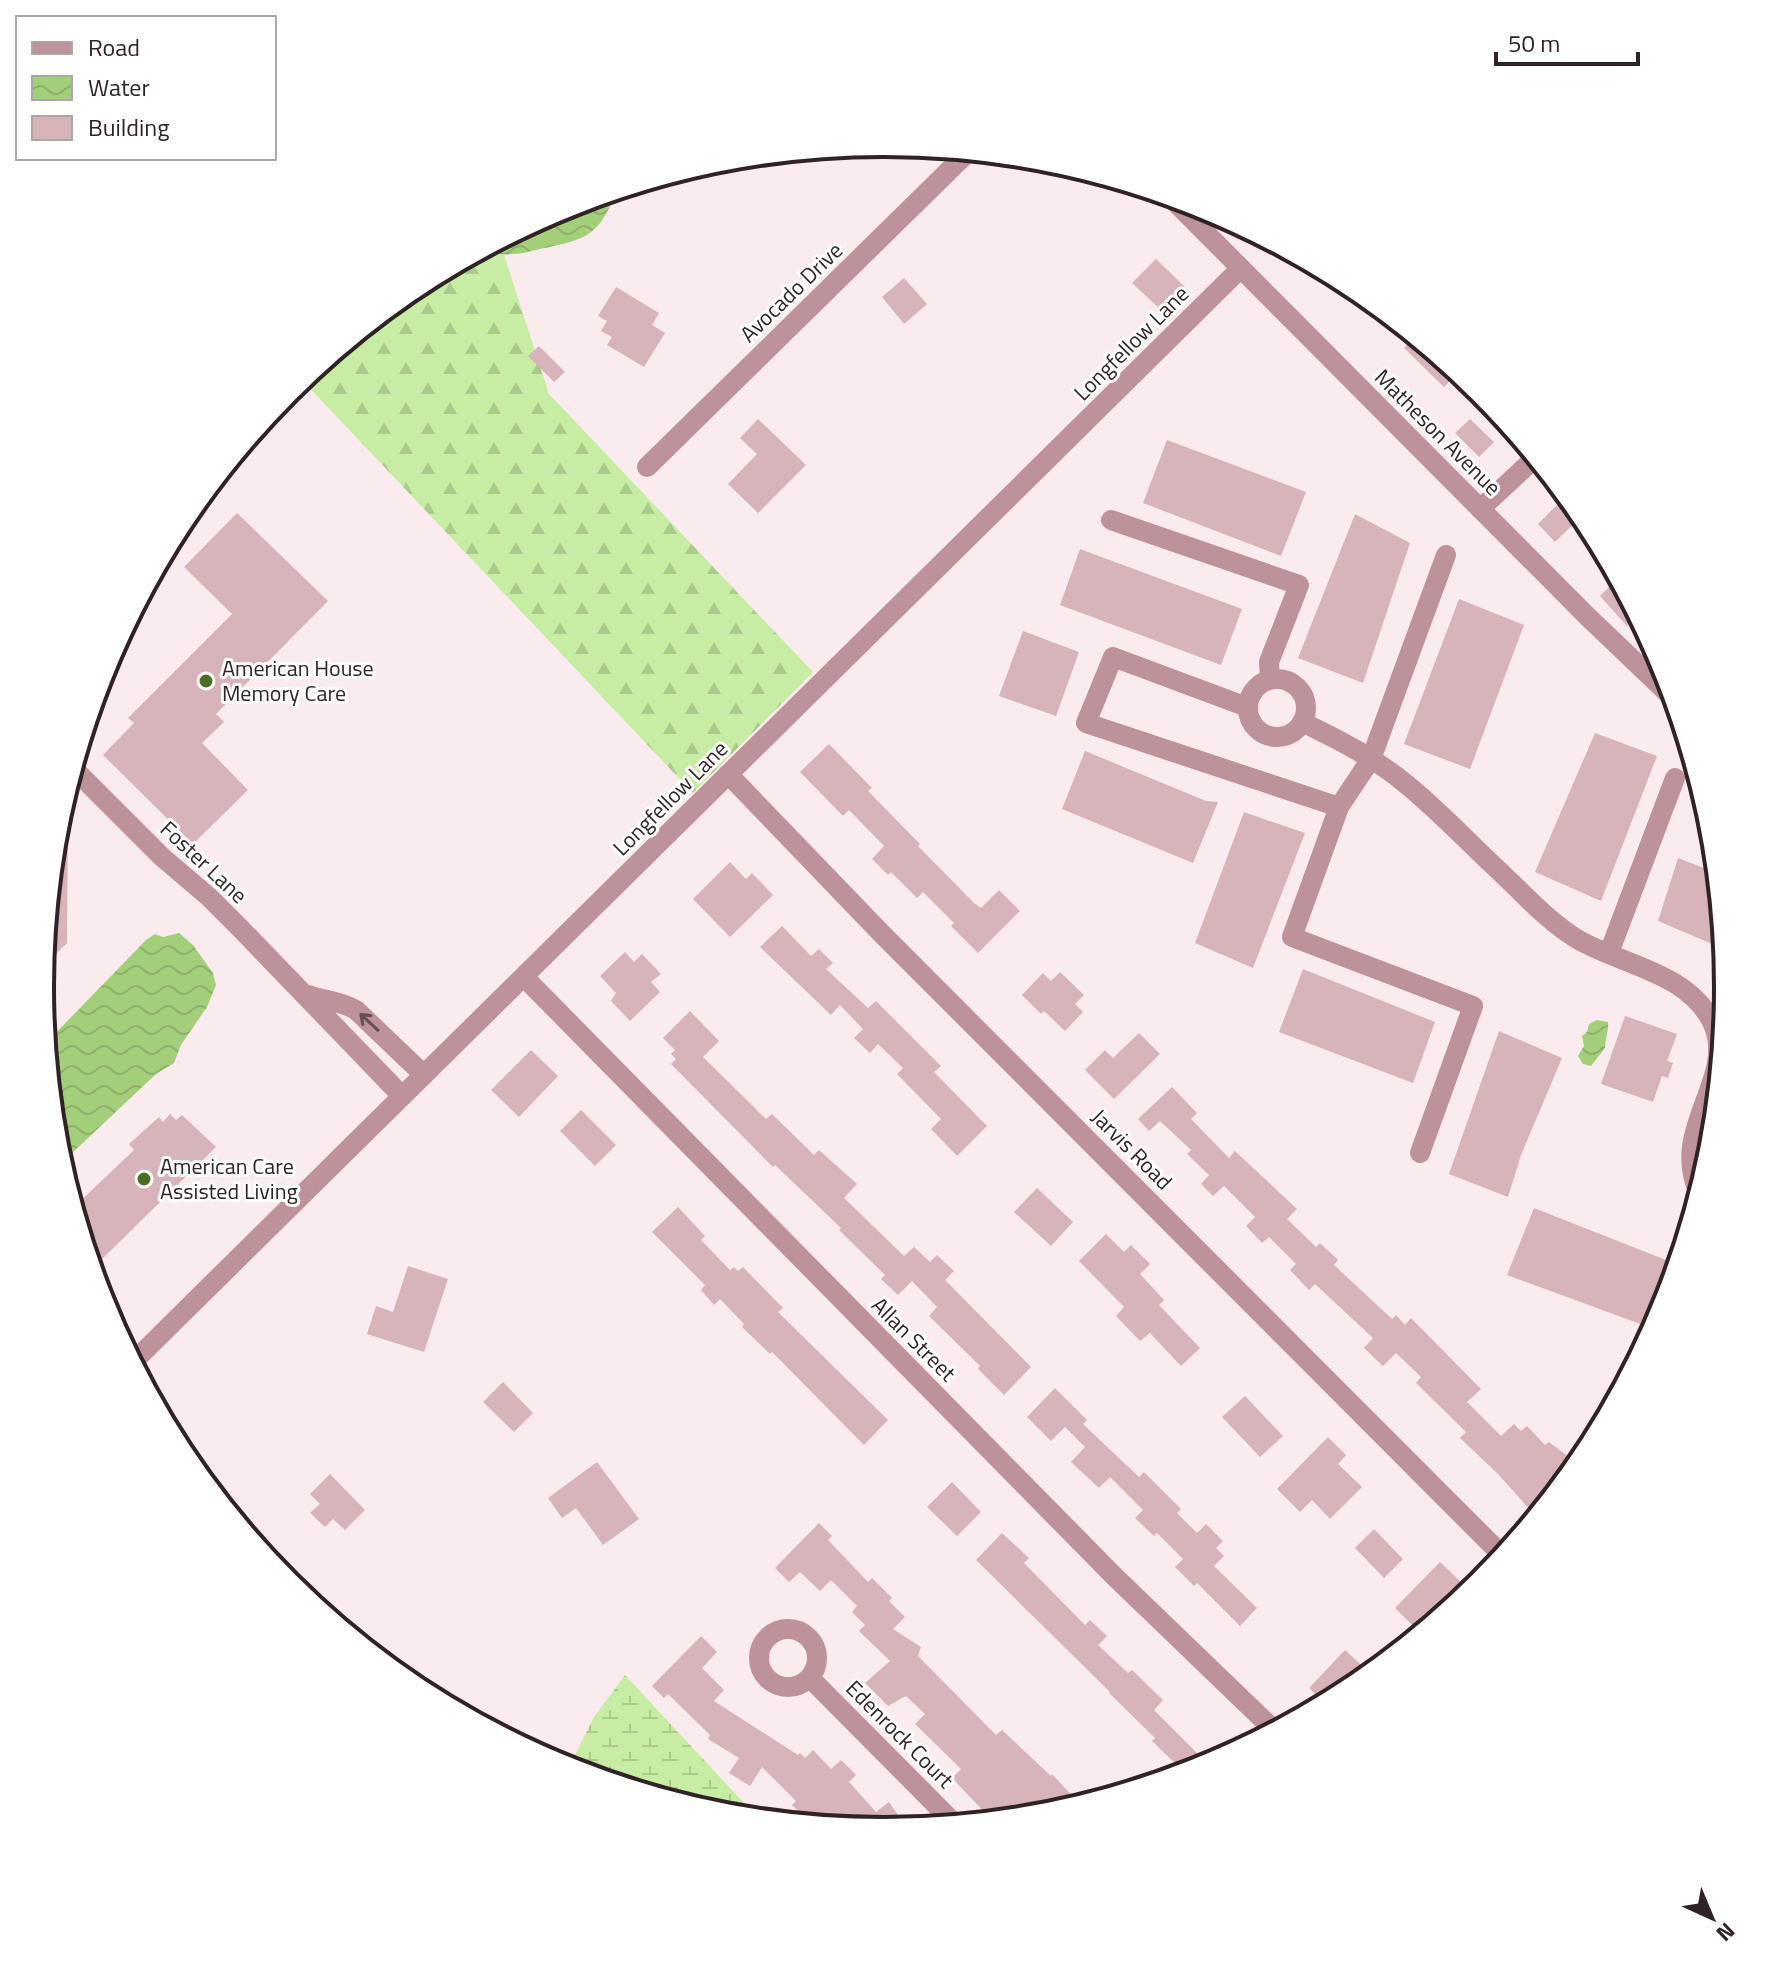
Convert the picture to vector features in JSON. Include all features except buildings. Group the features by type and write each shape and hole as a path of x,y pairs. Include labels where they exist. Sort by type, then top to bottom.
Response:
{"street":[{"name":"Avocado Drive","path":"647,467 959,161"},
{"name":"Matheson Avenue","path":"1188,215 1480,509 1645,657"},
{"name":"Longfellow Lane","path":"140,1355 1241,268"},
{"path":"1480,509 1528,465"},
{"path":"1111,520 1299,585 1269,662 1270,679"},
{"path":"1420,1153 1473,1006 1292,937 1339,807 1371,759 1446,555"},
{"path":"1247,707 1113,657 1086,723 1339,807"},
{"path":"1270,679 1289,681 1303,694 1305,713 1302,722 1288,735 1269,736 1253,725 1247,707 1254,690 1270,679"},
{"path":"1302,722 1371,759 1406,784 1563,929 1578,940 1672,982 1704,1010 1713,1023"},
{"name":"Jarvis Road","path":"728,774 882,934 1495,1548"},
{"name":"Foster Lane","path":"81,776 162,857 209,897 402,1096"},
{"path":"1609,953 1675,778"},
{"name":"Allan Street","path":"524,977 1114,1576 1267,1723"},
{"name":"Foster Lane","path":"301,992 356,1010 424,1075"},
{"path":"1692,1176 1692,1139 1707,1092"},
{"name":"Edenrock Court","path":"810,1678 945,1814"}],"green space":[{"path":"497,253 504,255 549,394 813,672 693,793 310,388 379,329 423,297"},
{"path":"625,1675 744,1805 669,1789 574,1757 594,1717"}],"water":[{"path":"611,203 595,229 577,240 496,254 566,220"},
{"path":"179,933 193,945 213,973 216,985 207,1007 181,1045 174,1063 156,1074 71,1154 61,1095 56,1033 146,940 155,934 163,937"},
{"path":"1597,1020 1608,1022 1608,1029 1605,1048 1591,1066 1583,1064 1578,1056 1584,1046 1582,1036 1589,1024"}],"place":[{"name":"American House Memory Care","path":"206,681"},
{"name":"American Care Assisted Living","path":"144,1179"}]}
